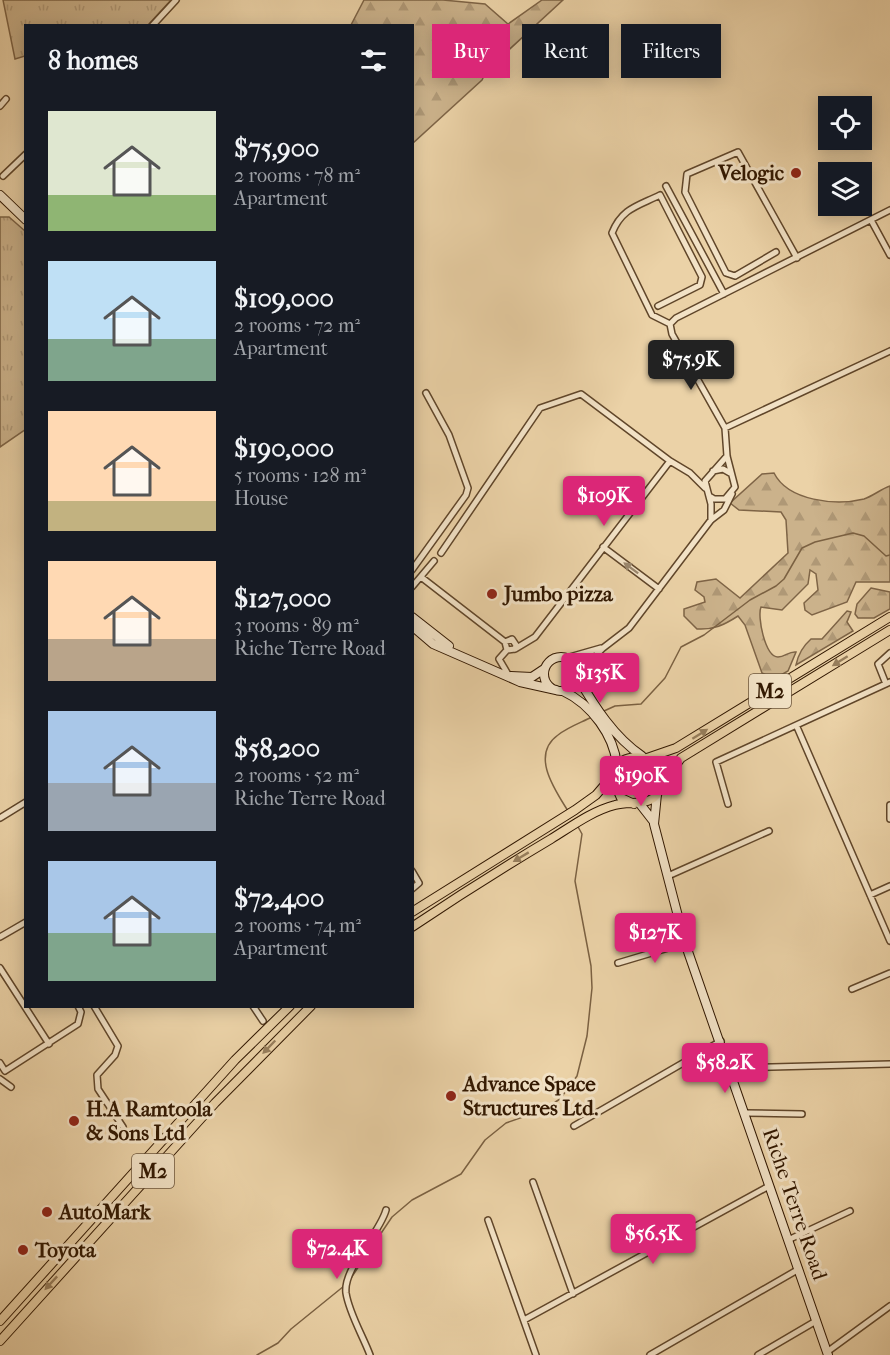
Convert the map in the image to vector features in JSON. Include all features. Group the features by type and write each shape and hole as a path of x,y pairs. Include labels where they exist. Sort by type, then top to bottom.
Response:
{"highway":[{"name":"M2","path":"414,911 575,810 596,795 628,758 645,757 676,748 890,617"},
{"name":"M2","path":"414,926 571,826 618,804 637,804 659,790 681,758 890,630"},
{"path":"645,757 659,770 659,790"},
{"path":"616,770 613,780 617,793 637,804"},
{"name":"M2","path":"0,1321 235,1060 288,1008"},
{"name":"M2","path":"0,1341 215,1103 309,1008"}],"main road":[{"path":"0,195 24,218"},
{"path":"414,619 436,642"},
{"path":"414,627 465,657 540,689 560,691 575,684 578,676"},
{"path":"509,676 532,677 556,658 566,658 576,666 578,676 610,726 630,748 645,757"},
{"path":"544,669 547,684 579,700 600,723 614,743 616,770"},
{"path":"654,824 659,790"},
{"path":"637,804 654,824"},
{"name":"Riche Terre Road","path":"654,824 685,943 721,1041 827,1354"}],"street":[{"path":"154,24 176,0"},
{"path":"0,106 6,99"},
{"path":"776,252 735,276 726,273 685,192 687,174 738,152 796,258"},
{"path":"3,176 24,156"},
{"path":"666,186 724,294"},
{"path":"658,306 700,285 702,277 660,195 626,211 618,219 612,233 652,315 670,324"},
{"path":"670,324 890,210"},
{"path":"871,220 890,255"},
{"path":"578,676 603,648 629,628 711,520 724,510 733,492 735,482 730,473 724,428 672,334 670,324"},
{"path":"724,428 890,351"},
{"path":"414,567 466,495 468,488 449,435 426,393"},
{"path":"441,553 540,408 581,394 670,461 690,473 705,488 709,496 711,520"},
{"path":"705,488 710,473 727,456"},
{"path":"509,676 499,659 507,650 515,649 531,641 670,461"},
{"path":"690,473 710,473 723,469 730,473"},
{"path":"709,496 720,500 733,492"},
{"path":"603,547 659,589"},
{"path":"414,585 434,561"},
{"path":"421,577 506,642 507,650"},
{"path":"506,642 510,639 531,641"},
{"path":"515,641 515,649"},
{"path":"566,658 603,648"},
{"path":"728,804 716,762 797,727 888,683 878,664 890,653"},
{"path":"797,727 890,941"},
{"path":"0,818 24,803"},
{"path":"890,805 890,819"},
{"path":"668,876 770,831"},
{"path":"414,874 419,883 414,887"},
{"path":"870,895 890,886"},
{"path":"0,937 24,925"},
{"path":"618,963 685,943"},
{"path":"0,968 24,1005"},
{"path":"852,989 890,973"},
{"path":"26,1008 49,1044"},
{"path":"0,1063 5,1071 78,1024 81,1012 79,1008"},
{"path":"95,1008 118,1046 116,1055 97,1075 98,1089 123,1127"},
{"path":"254,1008 263,1021"},
{"path":"574,1126 721,1041"},
{"path":"730,1068 890,1064"},
{"path":"0,1078 11,1087"},
{"path":"745,1113 802,1114"},
{"path":"533,1182 573,1294"},
{"path":"524,1320 769,1186"},
{"path":"370,1355 346,1293 350,1274 383,1221 386,1209"},
{"path":"788,1240 850,1211"},
{"path":"488,1220 536,1355"},
{"path":"650,1355 799,1269"},
{"path":"827,1354 890,1306"},
{"path":"758,1355 816,1322"}],"green space":[{"path":"3,0 171,0 149,24 24,24 24,56 15,59"},
{"path":"364,0 443,0 485,4 508,24 432,24 432,78 483,78 414,142 414,24 352,24"},
{"path":"542,0 563,0 537,24 522,24 522,38 510,49 510,24 508,24"},
{"path":"0,217 9,217 24,230 24,430 0,447"},
{"path":"774,473 790,490 827,501 864,499 890,486 890,582 856,582 847,602 812,615 805,610 804,603 818,590 816,574 810,570 808,584 782,610 761,607 761,627 769,650 778,657 796,652 788,671 774,679 762,673 745,625 738,616 719,626 697,629 684,616 684,609 705,602 704,597 695,590 697,582 716,579 740,598 788,553 786,520 781,512 739,510 730,503 762,474"},
{"path":"871,588 890,592 890,609 874,618 858,618 855,614 857,604"},
{"path":"847,611 851,612 847,622 853,631 796,665 801,651 808,642 811,639 822,639"}],"waterway":[{"path":"604,711 615,706 641,704 665,678 681,647 704,635 750,600 776,586 784,579 802,548 815,542 853,533 864,536 886,556 890,555"},
{"path":"568,811 548,773 545,762 546,752 550,743 558,735 592,717"},
{"path":"351,1278 392,1217 412,1200 461,1174 485,1140 506,1123 543,1110 560,1099 577,1076 587,1036 592,988 591,966 575,881 582,834 577,825"},
{"path":"257,1355 278,1343 291,1329 344,1286"}],"place":[{"name":"Velogic","path":"796,173"},
{"name":"Jumbo pizza","path":"492,594"},
{"name":"Advance Space Structures Ltd.","path":"451,1096"},
{"name":"H.A Ramtoola & Sons Ltd","path":"74,1121"},
{"name":"AutoMark","path":"47,1212"},
{"name":"Toyota","path":"23,1250"}]}
